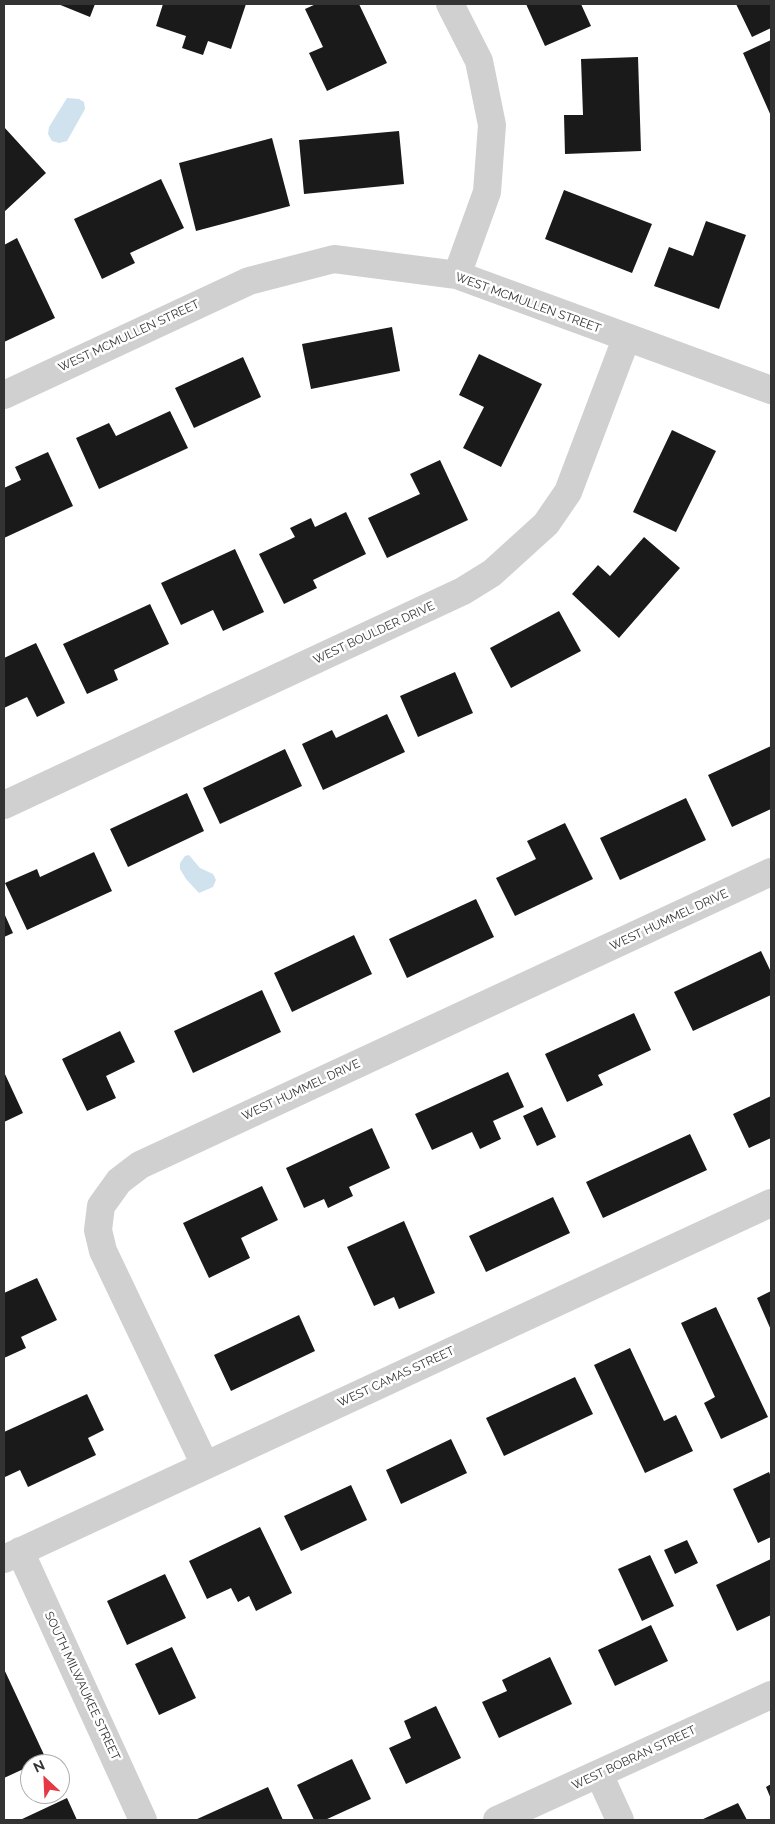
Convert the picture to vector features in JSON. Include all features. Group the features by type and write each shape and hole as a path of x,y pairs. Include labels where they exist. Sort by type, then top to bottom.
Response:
{"street":[{"path":"450,4 479,61 492,124 487,192 457,275"},
{"name":"WEST MCMULLEN STREET","path":"4,395 249,281 334,259 457,275 626,339 771,390"},
{"name":"WEST BOULDER DRIVE","path":"4,804 463,591 492,573 546,524 568,492 626,339"},
{"name":"WEST HUMMEL DRIVE","path":"205,1465 102,1251 98,1230 101,1206 119,1181 140,1165 771,872"},
{"name":"WEST CAMAS STREET","path":"12,1555 771,1203"},
{"name":"SOUTH MILWAUKEE STREET","path":"12,1555 143,1820"},
{"name":"WEST BOBRAN STREET","path":"497,1820 771,1695"},
{"path":"599,1774 620,1820"}],"water":[{"path":"67,98 79,99 84,102 85,109 67,141 59,143 52,141 48,134 49,127"},
{"path":"189,855 200,868 213,874 216,880 213,887 199,893 186,879 180,869 180,863 185,856"}],"building":[{"path":"58,4 95,4 90,17"},
{"path":"163,4 246,4 231,49 208,41 203,55 182,48 186,36 156,26"},
{"path":"316,4 359,4 387,63 327,91 309,53 323,47 305,9"},
{"path":"526,4 581,4 591,26 545,46"},
{"path":"736,4 771,4 771,28 752,37"},
{"path":"771,40 771,116 743,53"},
{"path":"638,57 641,151 565,154 564,115 583,115 581,59"},
{"path":"4,127 46,173 4,212"},
{"path":"399,131 404,184 304,194 299,140"},
{"path":"272,138 290,206 196,231 179,163"},
{"path":"161,179 184,228 130,253 135,263 102,279 74,219"},
{"path":"564,190 652,224 632,273 545,239"},
{"path":"706,221 746,235 719,309 654,286 669,247 693,256"},
{"path":"17,238 55,318 4,342 4,245"},
{"path":"392,327 400,371 311,389 302,344"},
{"path":"479,354 542,384 501,467 463,448 484,407 459,395"},
{"path":"243,357 261,397 194,428 175,388"},
{"path":"170,411 188,448 99,489 76,438 109,423 116,436"},
{"path":"672,430 716,451 676,532 633,512"},
{"path":"48,452 73,506 4,538 4,488 21,480 15,467"},
{"path":"440,460 468,520 387,558 368,518 420,494 410,474"},
{"path":"346,512 366,554 313,580 317,588 284,604 259,554 295,537 290,528 311,518 315,527"},
{"path":"644,537 680,568 619,638 572,594 598,565 610,576"},
{"path":"235,549 264,612 223,631 213,610 181,625 161,583"},
{"path":"150,604 169,644 114,670 118,680 87,694 63,644"},
{"path":"559,611 581,651 511,688 490,648"},
{"path":"36,643 65,703 37,717 27,697 4,708 4,658"},
{"path":"455,672 473,713 418,737 400,696"},
{"path":"387,714 405,752 323,790 302,744 332,730 336,738"},
{"path":"771,746 771,809 732,827 708,775"},
{"path":"285,749 302,786 220,824 203,788"},
{"path":"187,793 204,831 128,867 110,829"},
{"path":"686,798 706,840 620,880 600,838"},
{"path":"565,823 593,879 515,916 496,878 536,859 527,841"},
{"path":"94,852 112,891 27,930 5,883 37,869 40,877"},
{"path":"476,899 494,937 407,978 389,939"},
{"path":"4,913 13,933 4,937"},
{"path":"354,935 372,974 292,1012 274,973"},
{"path":"761,951 771,972 771,995 693,1031 674,992"},
{"path":"262,990 281,1032 193,1073 174,1031"},
{"path":"634,1013 651,1050 598,1075 603,1085 567,1102 545,1054"},
{"path":"120,1031 135,1062 106,1076 116,1098 87,1111 62,1059"},
{"path":"4,1072 23,1113 4,1122"},
{"path":"508,1072 524,1107 493,1121 501,1139 480,1149 472,1132 432,1150 415,1114"},
{"path":"771,1096 771,1138 749,1148 733,1114"},
{"path":"542,1107 556,1137 537,1146 523,1116"},
{"path":"372,1128 390,1168 349,1187 353,1196 328,1208 324,1199 304,1208 286,1168"},
{"path":"690,1134 707,1170 603,1218 586,1182"},
{"path":"262,1186 278,1220 241,1238 250,1258 209,1278 183,1223"},
{"path":"553,1197 570,1233 486,1272 469,1236"},
{"path":"404,1221 435,1293 399,1309 394,1297 374,1306 347,1247"},
{"path":"37,1278 57,1320 21,1337 26,1348 4,1358 4,1293"},
{"path":"771,1291 771,1330 757,1298"},
{"path":"716,1307 768,1417 721,1439 704,1403 715,1397 681,1323"},
{"path":"299,1315 315,1351 231,1391 214,1355"},
{"path":"630,1348 664,1421 676,1415 693,1451 645,1473 594,1365"},
{"path":"575,1377 593,1414 504,1456 486,1418"},
{"path":"87,1394 104,1430 88,1438 96,1455 28,1487 20,1470 5,1477 4,1432"},
{"path":"451,1439 467,1473 401,1504 386,1470"},
{"path":"769,1472 771,1477 771,1537 758,1543 733,1489"},
{"path":"351,1485 367,1520 301,1551 284,1516"},
{"path":"260,1527 292,1593 256,1611 249,1596 238,1602 231,1588 207,1599 189,1561"},
{"path":"687,1540 698,1563 675,1574 664,1550"},
{"path":"650,1555 674,1606 642,1621 618,1569"},
{"path":"771,1559 771,1615 737,1631 716,1585"},
{"path":"165,1574 186,1618 127,1645 107,1601"},
{"path":"651,1625 668,1661 615,1686 598,1650"},
{"path":"172,1647 196,1698 159,1715 135,1664"},
{"path":"550,1657 572,1704 499,1738 482,1702 507,1691 502,1680"},
{"path":"4,1669 44,1754 20,1754 20,1771 4,1778"},
{"path":"436,1706 461,1758 406,1784 389,1748 411,1738 404,1721"},
{"path":"352,1759 371,1799 325,1820 314,1820 297,1785"},
{"path":"771,1784 771,1799 766,1787"},
{"path":"268,1787 283,1820 195,1820"},
{"path":"738,1803 747,1820 701,1820"},
{"path":"54,1804 70,1804 77,1820 20,1820"}]}
